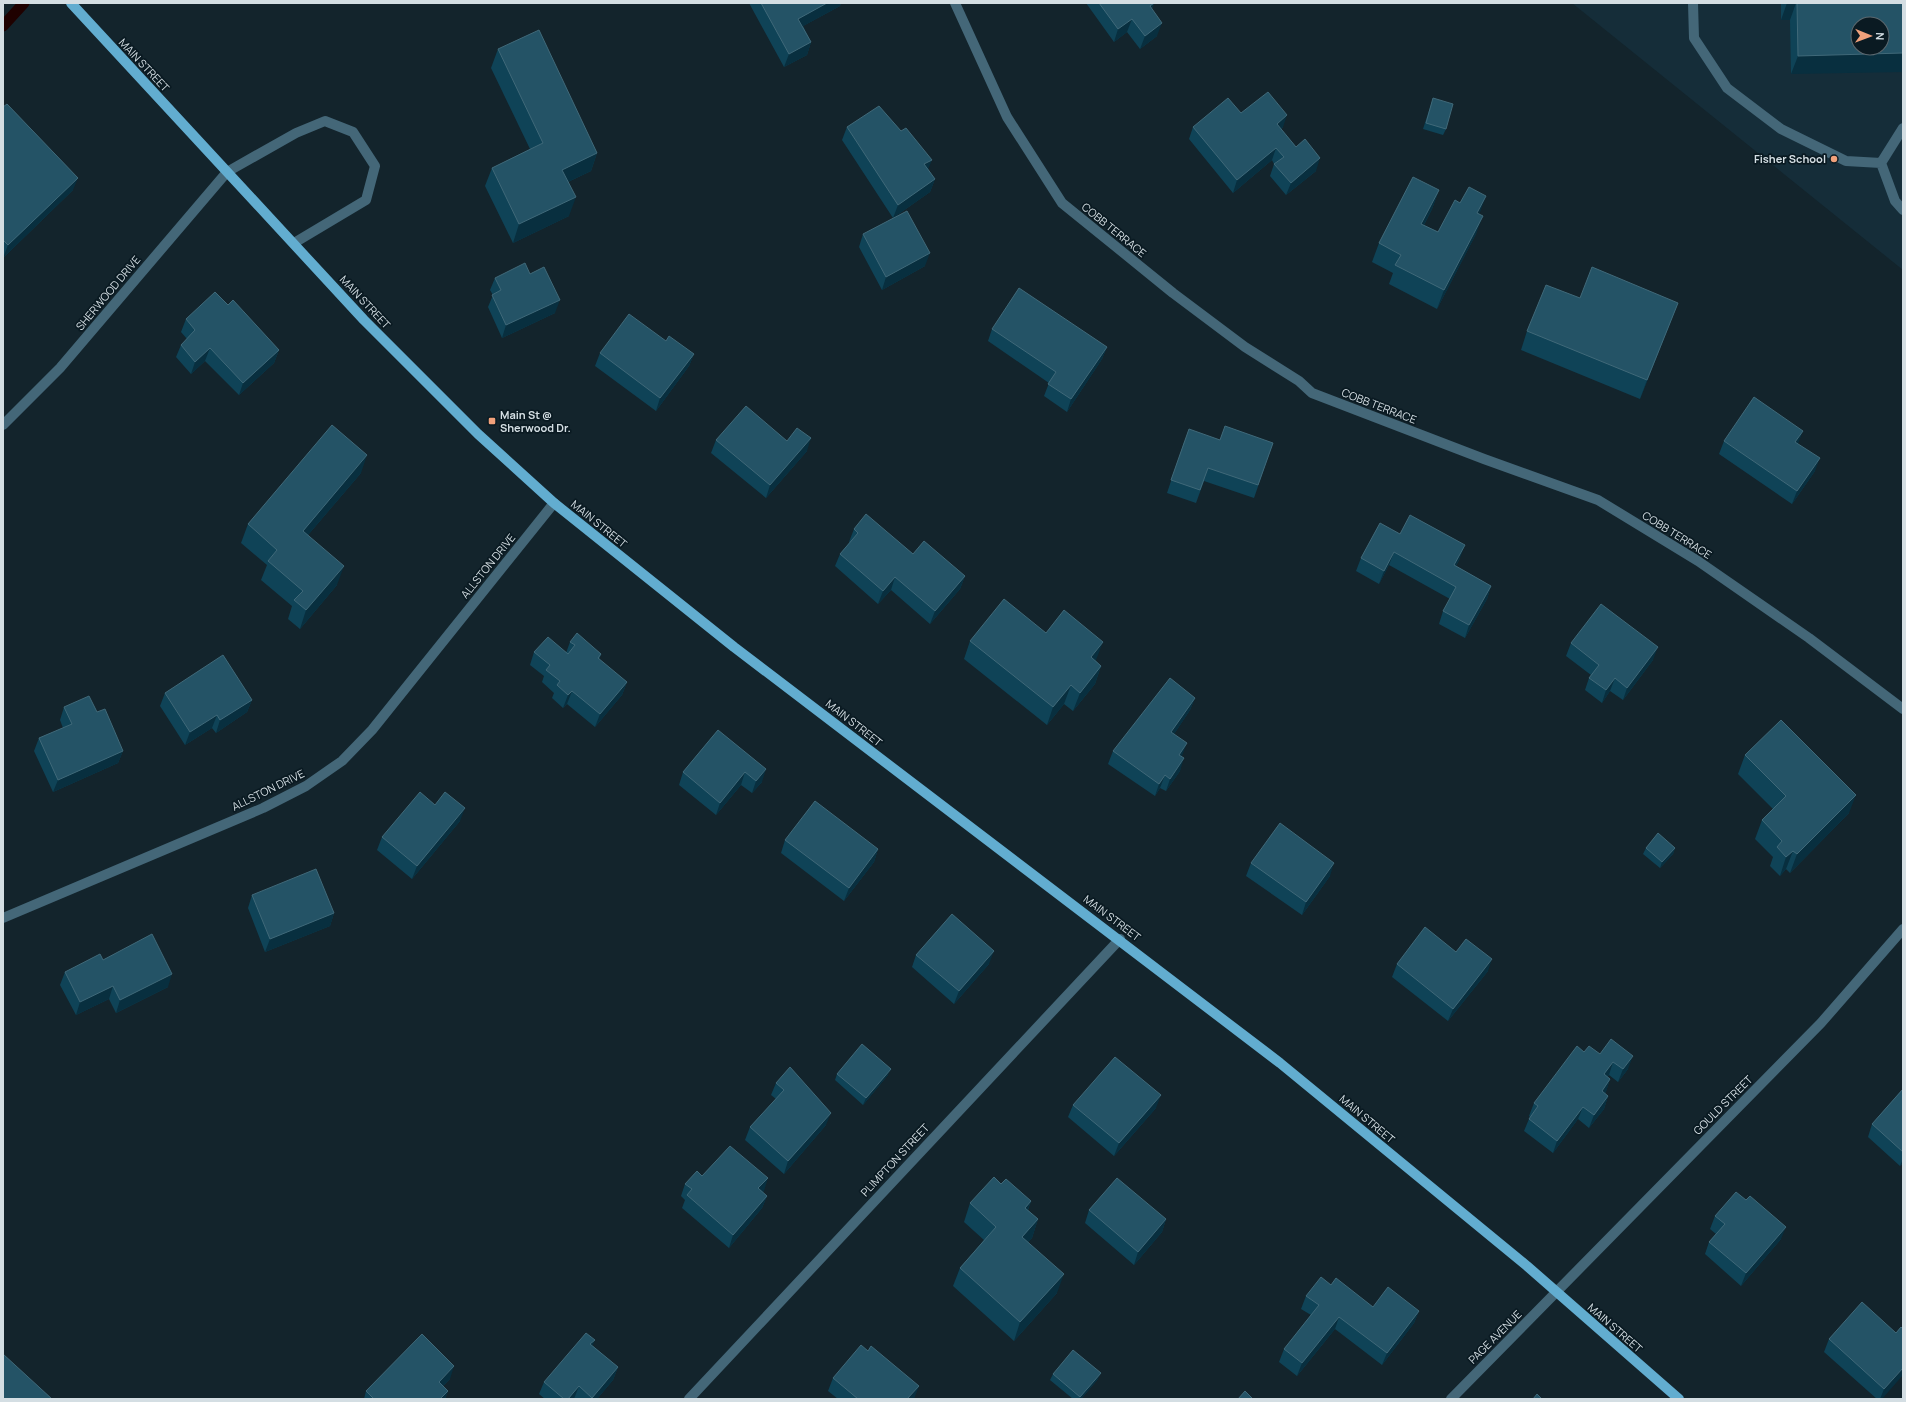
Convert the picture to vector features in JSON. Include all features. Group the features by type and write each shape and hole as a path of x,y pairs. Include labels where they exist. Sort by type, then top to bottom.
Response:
{"main road":[{"name":"MAIN STREET","path":"71,3 364,320 428,385 515,469 554,503 734,647 1120,939 1280,1063 1527,1266 1680,1399"}],"street":[{"name":"COBB TERRACE","path":"955,3 1007,117 1062,203 1173,292 1245,347 1299,380 1312,393 1484,459 1598,500 1698,561 1809,638 1903,709"},
{"path":"1693,3 1694,38 1727,88 1781,129 1846,161 1881,163"},
{"path":"227,172 296,133 325,121 353,132 375,166 366,200 294,243"},
{"path":"1881,163 1903,128"},
{"path":"1881,163 1895,201 1903,210"},
{"name":"SHERWOOD DRIVE","path":"3,425 60,368 227,172"},
{"name":"ALLSTON DRIVE","path":"3,918 264,808 306,786 342,761 372,730 554,503"},
{"name":"GOULD STREET","path":"1556,1292 1821,1023 1903,929"},
{"name":"PLIMPTON STREET","path":"689,1399 1120,939"},
{"name":"PAGE AVENUE","path":"1450,1399 1556,1292"}],"shaded area":[{"name":"Fisher School","path":"1572,3 1903,3 1903,270"}],"building":[{"path":"761,3 827,3 798,19 811,42 789,54"},
{"path":"1099,3 1154,3 1150,6 1162,23 1145,36 1132,19 1118,29"},
{"path":"1797,3 1903,3 1903,53 1890,53 1890,16 1850,16 1850,55 1798,56"},
{"path":"539,30 597,153 562,170 576,197 519,224 492,168 543,143 498,49"},
{"path":"1268,92 1287,115 1277,124 1296,147 1305,139 1320,158 1291,183 1274,164 1284,157 1276,148 1237,180 1193,127 1228,98 1241,113"},
{"path":"1433,98 1453,104 1446,129 1426,123"},
{"path":"7,104 78,178 8,245 3,240 3,107"},
{"path":"879,106 901,131 906,128 932,160 924,164 935,179 898,205 847,127"},
{"path":"1413,177 1439,190 1421,224 1438,232 1455,200 1460,203 1469,187 1486,196 1477,213 1483,216 1444,290 1395,265 1401,255 1379,243"},
{"path":"907,211 930,253 886,277 863,234"},
{"path":"525,263 530,274 544,267 560,300 506,325 492,295 501,290 495,278"},
{"path":"1592,267 1678,303 1647,380 1527,331 1546,285 1580,298"},
{"path":"1019,288 1107,347 1071,399 1048,384 1056,372 992,329"},
{"path":"215,292 228,305 233,300 279,350 243,383 210,348 195,362 181,345 195,330 186,319"},
{"path":"629,314 666,341 669,336 694,354 660,398 600,353"},
{"path":"1754,397 1803,431 1795,442 1820,458 1797,491 1724,441"},
{"path":"746,406 787,441 797,428 811,438 770,485 716,440"},
{"path":"332,425 367,455 303,531 344,566 306,610 294,600 303,591 268,561 277,550 248,524"},
{"path":"1225,426 1273,443 1258,485 1208,468 1200,490 1171,480 1189,429 1220,440"},
{"path":"866,514 913,554 924,541 965,576 935,611 895,577 883,591 840,554 858,533 854,529"},
{"path":"1410,515 1465,545 1454,565 1491,586 1469,625 1443,611 1456,587 1394,552 1384,571 1361,558 1380,523 1400,534"},
{"path":"1004,599 1046,633 1064,610 1103,642 1091,657 1101,666 1080,693 1071,685 1053,707 970,641"},
{"path":"1601,604 1658,647 1627,688 1615,678 1606,690 1589,678 1599,665 1571,643"},
{"path":"577,633 601,654 598,658 627,682 600,714 572,691 568,695 557,685 560,681 546,670 550,665 534,652 548,637 568,654 575,645 570,642"},
{"path":"223,655 252,700 220,720 217,715 190,732 165,693"},
{"path":"1170,678 1195,698 1171,732 1187,743 1179,755 1184,758 1170,779 1165,775 1159,784 1113,751"},
{"path":"89,696 97,712 105,709 123,751 58,780 39,738 72,724 64,707"},
{"path":"1781,720 1856,795 1797,854 1793,851 1786,857 1777,847 1782,841 1762,820 1786,796 1745,755"},
{"path":"718,730 766,769 756,781 745,772 720,803 683,772"},
{"path":"420,792 435,805 445,792 465,808 417,866 382,837"},
{"path":"815,801 878,849 849,888 785,840"},
{"path":"1280,823 1334,863 1306,902 1251,863"},
{"path":"1658,833 1675,848 1662,862 1646,848"},
{"path":"316,869 334,913 270,939 252,895"},
{"path":"952,914 994,951 959,991 916,955"},
{"path":"1425,927 1456,952 1466,939 1492,959 1453,1009 1397,964"},
{"path":"152,934 172,974 120,1000 113,986 80,1002 65,972 100,954 103,960"},
{"path":"1611,1039 1633,1056 1623,1069 1613,1062 1604,1074 1610,1079 1602,1091 1608,1096 1594,1115 1583,1107 1557,1141 1529,1119 1538,1106 1534,1103 1577,1046 1584,1052 1589,1046 1600,1054"},
{"path":"862,1044 891,1069 866,1098 837,1074"},
{"path":"1115,1057 1161,1095 1119,1143 1073,1105"},
{"path":"790,1067 831,1113 788,1161 750,1127 784,1090 776,1083"},
{"path":"1903,1089 1903,1152 1872,1124"},
{"path":"730,1146 768,1178 758,1188 767,1196 733,1235 687,1195 692,1189 685,1184 697,1171 702,1176"},
{"path":"994,1177 1001,1184 1006,1179 1031,1201 1025,1208 1038,1219 1022,1237 1064,1274 1020,1322 960,1268 996,1227 970,1203"},
{"path":"1117,1178 1166,1219 1138,1252 1089,1210"},
{"path":"1736,1192 1746,1200 1750,1196 1786,1227 1746,1273 1709,1242 1725,1224 1715,1216"},
{"path":"1321,1277 1331,1285 1336,1278 1373,1307 1388,1287 1419,1311 1387,1353 1339,1317 1302,1363 1284,1349 1319,1305 1306,1296"},
{"path":"1862,1302 1896,1333 1901,1327 1903,1329 1903,1368 1884,1389 1829,1339"},
{"path":"586,1333 595,1340 590,1344 618,1367 592,1398 579,1386 568,1399 564,1399 544,1382"},
{"path":"422,1334 454,1366 439,1382 448,1391 440,1399 374,1399 366,1391"},
{"path":"861,1345 868,1351 871,1346 919,1386 907,1399 858,1399 833,1378"},
{"path":"1073,1350 1101,1373 1080,1397 1053,1374"},
{"path":"3,1354 52,1399 3,1399"},
{"path":"1245,1391 1253,1399 1238,1399"},
{"path":"1537,1394 1542,1399 1533,1399"}],"waterway":[{"path":"3,26 24,3"}],"place":[{"name":"Fisher School","path":"1834,159"},
{"name":"Main St @ Sherwood Dr.","path":"492,421"}]}
